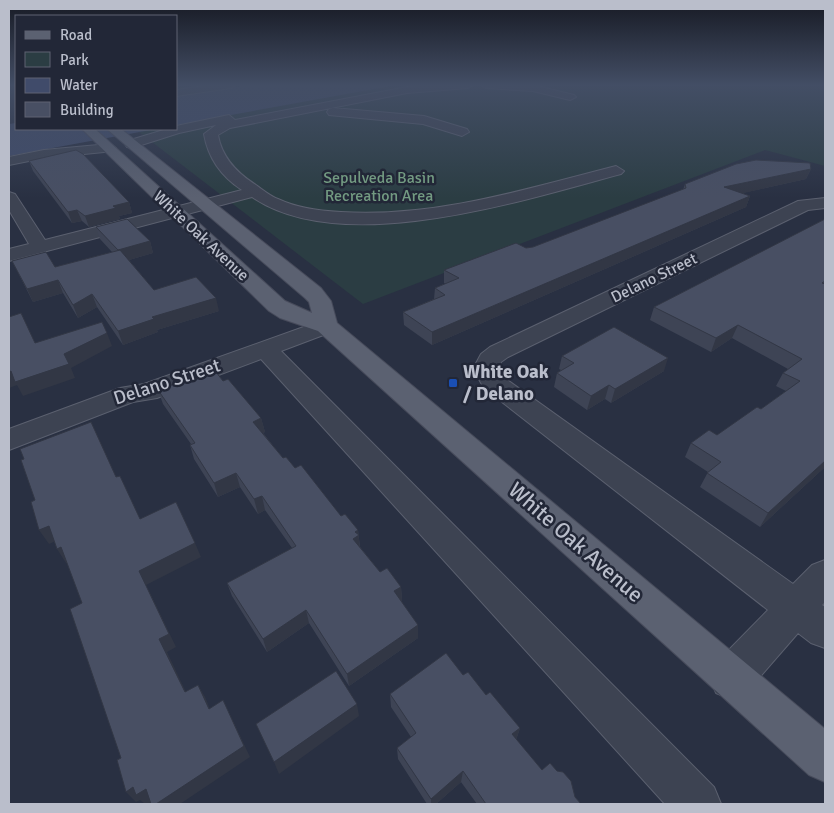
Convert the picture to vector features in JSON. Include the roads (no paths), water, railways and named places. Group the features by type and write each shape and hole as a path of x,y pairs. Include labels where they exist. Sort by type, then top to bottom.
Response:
{"main road":[{"name":"White Oak Avenue","path":"89,130 277,306 288,313 326,326 825,759"},
{"name":"White Oak Avenue","path":"114,130 313,293 320,302 326,326"}],"street":[{"path":"178,129 209,123"},
{"path":"236,123 226,125 211,134 212,145 222,165 250,193 294,211 338,218 417,217 505,199 616,171"},
{"path":"433,123 462,132"},
{"path":"130,142 175,130"},
{"path":"9,161 51,153 107,146"},
{"path":"9,255 250,193"},
{"path":"9,197 40,247"},
{"name":"Delano Street","path":"810,619 493,382 486,369 490,359 499,352 804,205 823,203"},
{"name":"Delano Street","path":"9,440 129,394 148,392 326,326"},
{"path":"265,348 697,804"},
{"path":"731,678 810,619 825,576"}],"water":[{"path":"15,123 15,130 151,130 9,156 9,124"}],"place":[{"name":"White Oak / Delano","path":"453,383"}],"park label":[{"name":"Sepulveda Basin Recreation Area","path":"379,187"}]}
